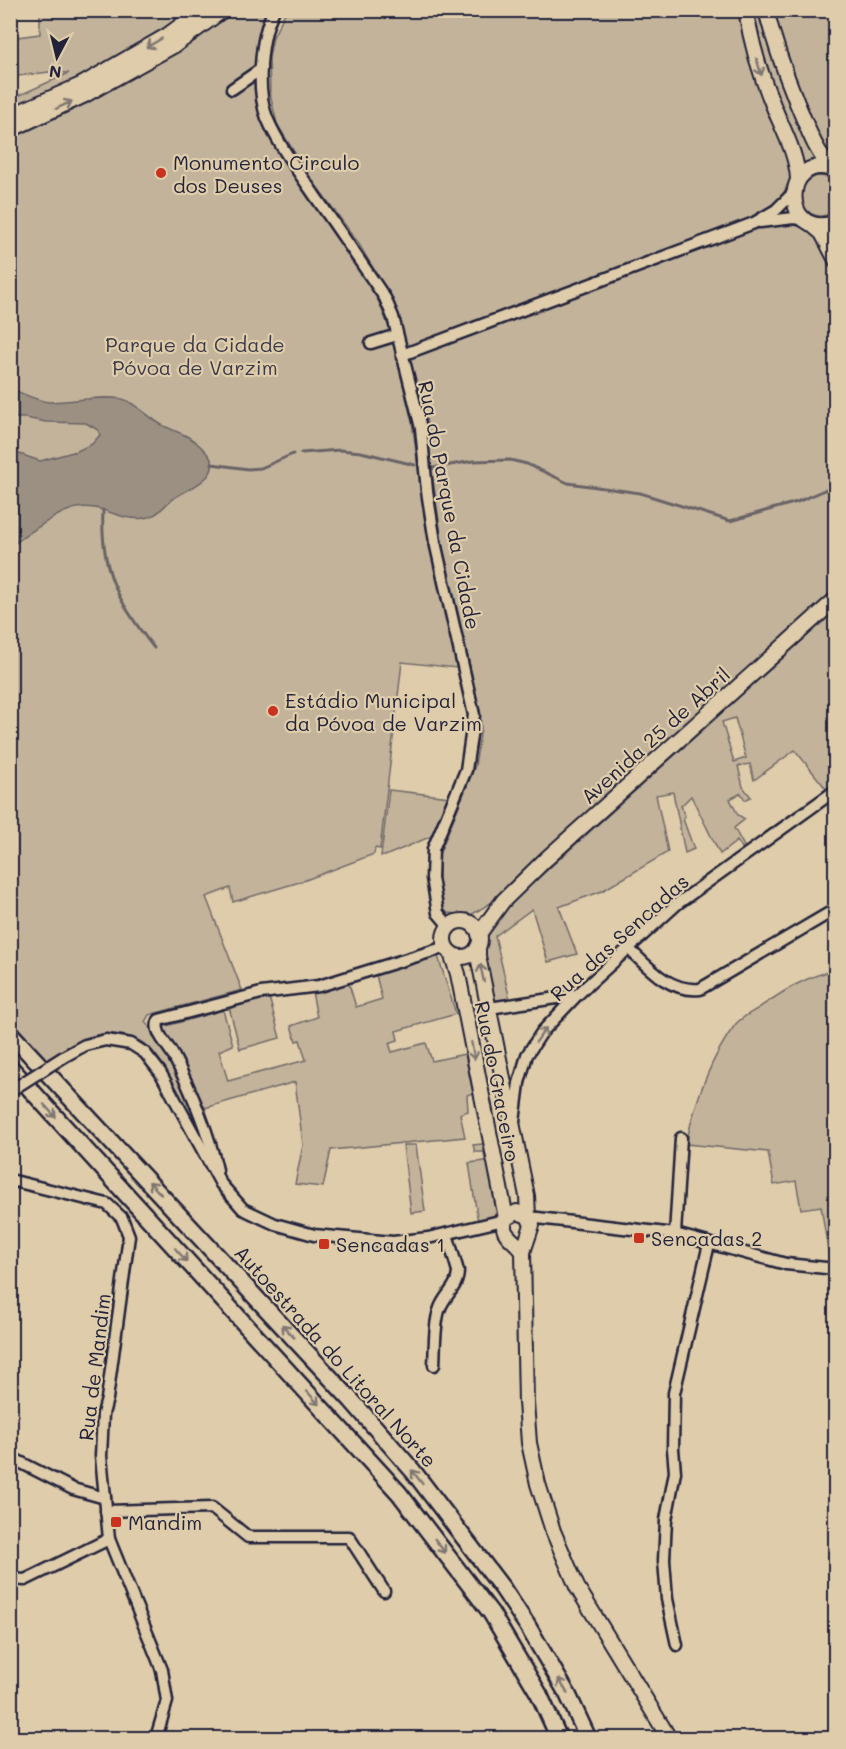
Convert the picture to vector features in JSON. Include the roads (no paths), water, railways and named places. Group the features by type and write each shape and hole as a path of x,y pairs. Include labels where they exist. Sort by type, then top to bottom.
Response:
{"highway":[{"name":"Autoestrada do Litoral Norte","path":"10,1033 344,1392 413,1471 503,1589 527,1625 568,1695 588,1738"},
{"path":"10,1067 399,1493 490,1613 539,1694 559,1738"}],"main road":[{"path":"10,116 81,85 168,35 202,10"},
{"path":"10,130 86,95 175,45 223,10"},
{"path":"746,10 760,72 795,160 798,179 793,193 796,209 822,233 836,260"},
{"path":"766,10 787,78 810,134 818,153 833,170"},
{"path":"798,179 813,169 833,170"},
{"path":"808,221 828,225 836,222"},
{"name":"Avenida 25 de Abril","path":"479,940 503,901 836,599"},
{"name":"Avenida 25 de Abril","path":"449,926 465,921 503,901"},
{"path":"465,921 474,925 479,940 478,956 532,1223 523,1252 526,1402 529,1443 538,1484 553,1531 577,1587 669,1738"},
{"path":"449,926 444,936 448,950 456,956 471,955 479,940"},
{"name":"Rua do Graceiro","path":"448,950 458,974 496,1175 502,1219"},
{"path":"496,1175 501,1166 508,1163 522,1170"},
{"path":"523,1252 513,1240 506,1236 502,1219 517,1212 532,1223"},
{"path":"513,1240 522,1240 532,1223"}],"street":[{"name":"Rua do Parque da Cidade","path":"274,10 267,24 261,69 266,116 282,148 386,298 421,428 435,542 474,715 466,770 433,849 432,878 438,913 449,926"},
{"path":"232,89 261,69"},
{"path":"402,355 754,223 776,210 793,193"},
{"path":"754,223 794,218 808,221"},
{"path":"371,342 397,335"},
{"name":"Rua das Sencadas","path":"513,1130 519,1083 527,1055 542,1032 577,995 677,904 836,790"},
{"path":"628,948 662,979 687,989 700,989 836,909"},
{"path":"221,1184 207,1131 172,1054 157,1029 156,1024 159,1020 261,993 319,986 448,950"},
{"path":"489,1008 577,995"},
{"path":"10,1091 85,1045 106,1040 131,1044 145,1053 160,1072 221,1184 234,1201 252,1214 274,1224 305,1233 384,1242 447,1234 502,1219"},
{"path":"675,1234 681,1138"},
{"name":"Rua de Mandim","path":"10,1180 107,1204 122,1218 129,1236 103,1414 101,1456 109,1539 162,1670 167,1701 156,1738"},
{"path":"532,1223 675,1234 786,1264 836,1269"},
{"path":"434,1365 439,1309 455,1287 458,1277 447,1234"},
{"path":"676,1645 666,1599 664,1560 666,1520 675,1472 674,1393 709,1244"},
{"path":"10,1457 73,1489 105,1498"},
{"path":"106,1511 212,1508 248,1537 349,1537 384,1591"},
{"path":"10,1578 25,1580 109,1539"}],"waterway":[{"path":"301,453 340,450 361,452 415,465"},
{"path":"212,464 248,469 261,468 293,454"},
{"path":"433,468 473,461 510,460 527,464 568,483 640,493 730,521 797,502 827,489"},
{"path":"103,510 103,531 108,568 121,600 154,648"}],"place":[{"name":"Monumento Circulo dos Deuses","path":"161,173"},
{"name":"Estádio Municipal da Póvoa de Varzim","path":"273,711"},
{"name":"Sencadas 2","path":"639,1238"},
{"name":"Sencadas 1","path":"324,1244"},
{"name":"Mandim","path":"116,1522"}],"park label":[{"name":"Parque da Cidade Póvoa de Varzim","path":"195,356"}]}
